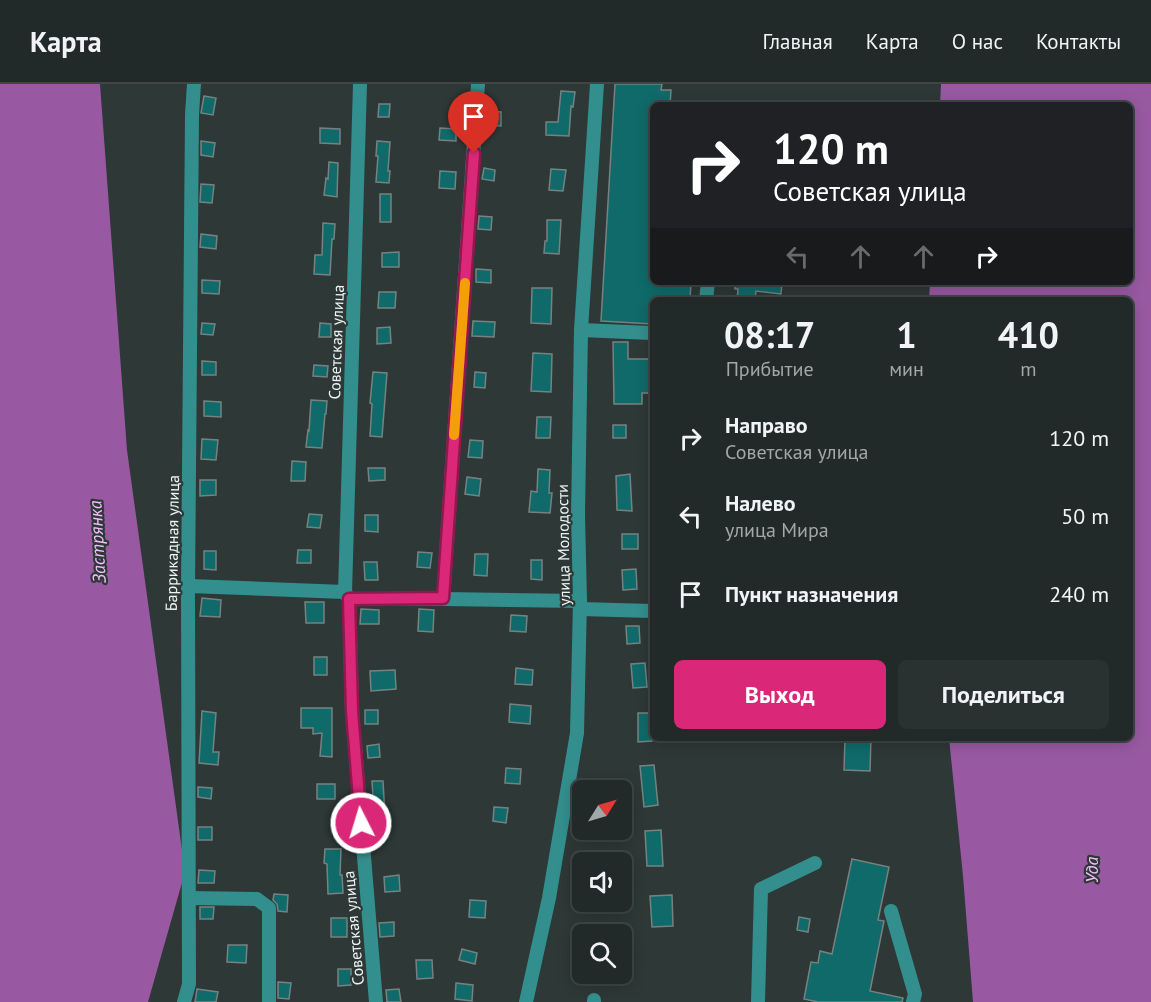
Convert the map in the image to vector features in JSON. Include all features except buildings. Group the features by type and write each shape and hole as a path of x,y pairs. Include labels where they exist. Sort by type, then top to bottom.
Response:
{"street":[{"name":"Баррикадная улица","path":"184,1002 189,984 188,600 194,84"},
{"name":"Советская улица","path":"360,84 347,596 352,711 376,1002"},
{"path":"443,598 478,84"},
{"name":"улица Молодости","path":"526,1002 549,898 578,733 580,330 597,84"},
{"path":"580,330 650,333"},
{"path":"189,586 347,596 580,605 650,611"},
{"path":"758,1002 761,889 815,863"},
{"path":"189,898 257,900 269,908 269,1002"},
{"path":"891,911 915,994 913,1002"}],"water":[{"name":"Застрянка","path":"0,84 100,84 127,450 185,872 148,1002 0,1002"},
{"name":"Уда","path":"941,84 1151,84 1151,1002 973,1002 949,741 1133,741 1133,297 929,297 930,285 1133,285 1133,102 940,102"}],"slow traffic":[{"path":"454,435 465,283"}],"route":[{"path":"361,823 352,711 349,599 443,598 474,153"}]}
